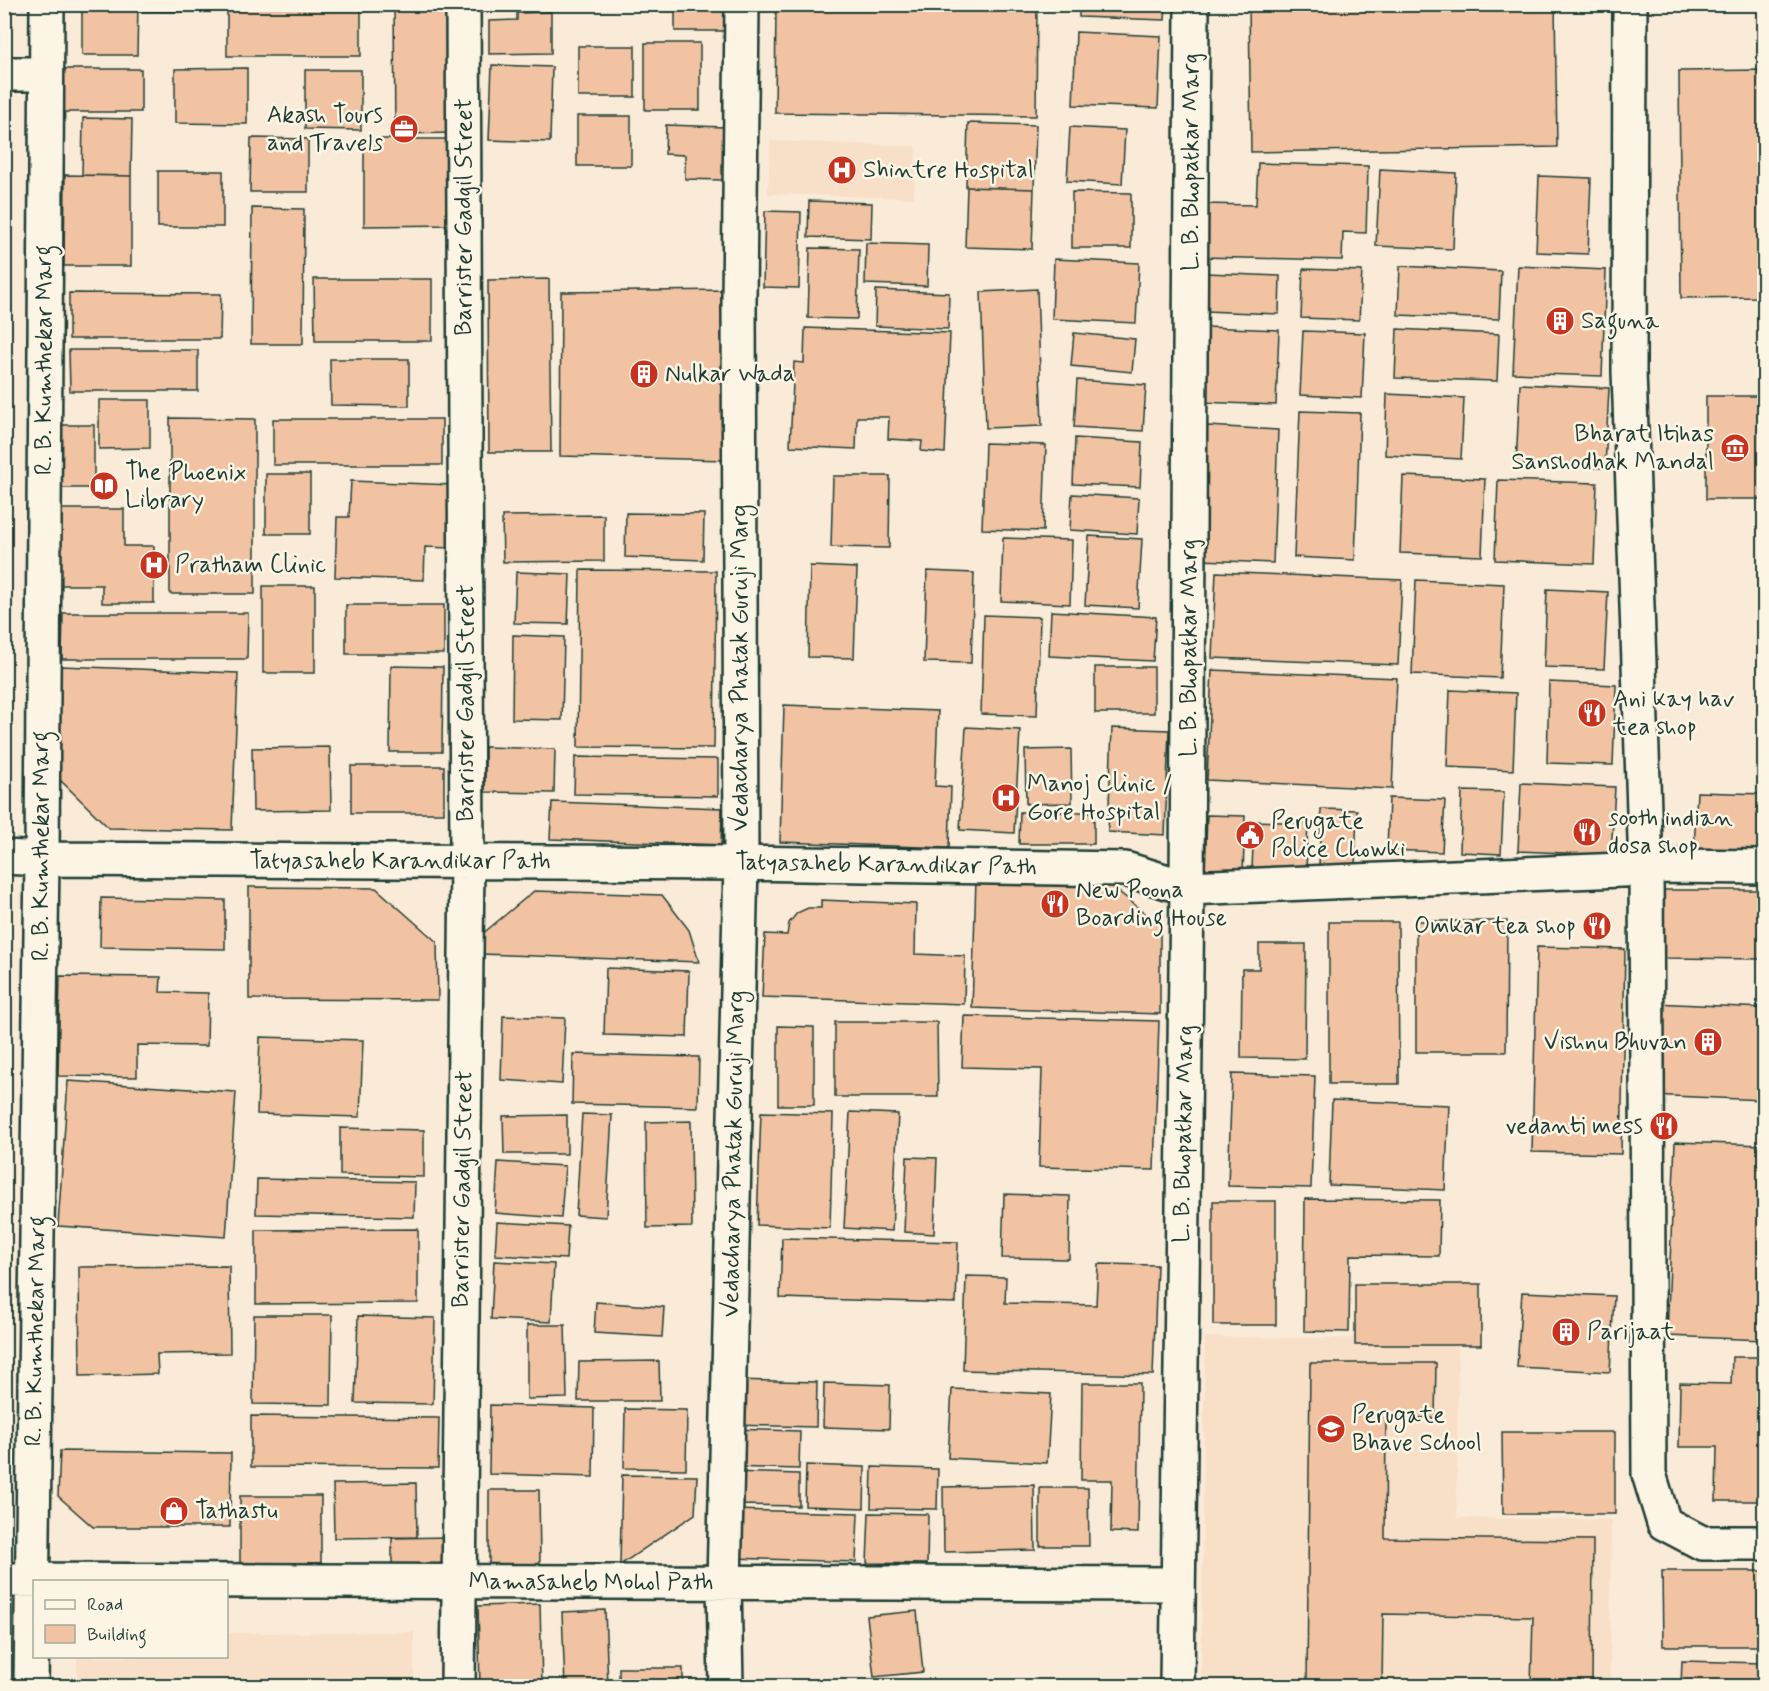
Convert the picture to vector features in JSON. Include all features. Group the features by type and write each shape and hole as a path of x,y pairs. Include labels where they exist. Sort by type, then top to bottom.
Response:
{"street":[{"name":"R. B. Kumthekar Marg","path":"31,1686 19,1581 42,859 46,4"},
{"name":"Barrister Gadgil Street","path":"458,1686 467,861 462,4"},
{"name":"Vedacharya Phatak Guruji Marg","path":"726,1686 724,1582 741,863 739,302 742,4"},
{"name":"L. B. Bhopatkar Marg","path":"1177,1686 1188,888 1192,4"},
{"path":"1630,4 1629,371 1646,869 1648,1474 1664,1523 1702,1543 1764,1543"},
{"path":"4,74 46,74"},
{"name":"Tatyasaheb Karandikar Path","path":"4,856 42,859 741,863 1125,869 1188,888 1646,869 1664,866 1764,867"},
{"name":"Mamasaheb Mohol Path","path":"228,1581 1178,1584"}],"shaded area":[{"name":"Shintre Hospital","path":"770,141 916,146 914,198 768,194"},
{"name":"Perugate Bhave School","path":"1205,1337 1458,1339 1457,1518 1611,1520 1610,1686 1201,1686"},
{"path":"414,1632 414,1686 77,1686 77,1658 228,1658 228,1633"}],"building":[{"path":"82,4 138,4 137,55 82,55"},
{"path":"143,4 216,4 216,12 143,11"},
{"path":"227,4 361,4 361,56 227,56"},
{"path":"455,4 456,133 395,134 394,5"},
{"path":"675,4 727,4 727,31 675,31"},
{"path":"776,4 1037,4 1036,116 775,113"},
{"path":"1079,4 1166,4 1165,20 1079,17"},
{"path":"1249,4 1555,4 1557,147 1251,152"},
{"path":"551,12 551,53 489,54 489,21 517,20 517,13"},
{"path":"1076,32 1161,36 1158,108 1073,105"},
{"path":"645,43 700,43 700,110 645,110"},
{"path":"578,46 635,46 635,97 578,97"},
{"path":"492,65 552,67 550,142 489,140"},
{"path":"247,68 247,124 175,123 175,69"},
{"path":"62,69 141,69 141,112 61,112"},
{"path":"305,70 361,70 361,130 305,129"},
{"path":"1764,70 1764,297 1681,298 1679,71"},
{"path":"577,116 631,116 631,166 577,166"},
{"path":"83,118 132,119 131,176 82,175"},
{"path":"968,123 1036,125 1034,189 966,187"},
{"path":"666,125 725,127 723,180 685,179 685,155 665,154"},
{"path":"1070,127 1125,130 1122,184 1067,181"},
{"path":"251,138 308,139 308,192 250,192"},
{"path":"364,139 456,139 456,225 364,226"},
{"path":"1258,163 1368,166 1366,233 1343,232 1342,260 1199,257 1201,204 1256,205"},
{"path":"1380,169 1456,173 1453,249 1376,246"},
{"path":"158,171 223,171 223,227 158,227"},
{"path":"65,175 131,176 131,266 64,266"},
{"path":"1539,176 1591,178 1588,254 1536,252"},
{"path":"967,187 1034,189 1032,249 965,247"},
{"path":"1072,192 1131,193 1131,248 1072,248"},
{"path":"809,201 872,203 871,239 808,237"},
{"path":"252,208 304,209 303,344 251,344"},
{"path":"765,211 801,212 799,288 763,287"},
{"path":"866,243 928,245 927,286 865,284"},
{"path":"810,248 859,249 857,319 808,318"},
{"path":"1054,259 1139,263 1136,323 1052,319"},
{"path":"1400,266 1501,271 1499,319 1398,315"},
{"name":"Saguna","path":"1518,266 1606,270 1602,376 1513,373"},
{"path":"1303,269 1362,271 1359,320 1301,318"},
{"path":"1206,273 1280,276 1279,314 1204,311"},
{"path":"5,278 7,336 4,336"},
{"path":"314,279 432,279 432,341 315,341"},
{"path":"549,279 551,452 489,452 488,280"},
{"path":"1037,289 1042,426 986,428 981,292"},
{"name":"Nulkar Wada","path":"728,290 726,460 560,456 561,292"},
{"path":"876,290 949,293 948,329 875,326"},
{"path":"69,293 221,294 220,339 69,339"},
{"path":"1205,327 1279,330 1276,405 1201,402"},
{"path":"805,328 950,333 945,453 921,451 922,441 888,439 889,417 857,417 856,449 790,446 794,362 804,363"},
{"path":"1397,329 1499,334 1497,381 1395,378"},
{"path":"1303,331 1365,333 1362,398 1300,395"},
{"path":"1074,333 1135,339 1132,372 1071,366"},
{"path":"69,350 198,350 198,391 70,391"},
{"path":"330,359 409,359 409,406 331,405"},
{"path":"1077,380 1146,385 1143,431 1074,427"},
{"path":"1520,384 1609,388 1605,468 1516,465"},
{"path":"1387,394 1464,398 1461,459 1385,455"},
{"name":"Bharat Itihas Sanshodhak Mandal","path":"1706,396 1764,396 1764,499 1706,499"},
{"path":"99,400 150,400 150,448 99,449"},
{"path":"1300,411 1360,413 1355,560 1294,557"},
{"path":"170,418 255,419 255,594 170,594"},
{"path":"273,419 442,419 442,465 273,465"},
{"path":"54,425 94,425 94,488 54,488"},
{"path":"1207,426 1278,430 1273,563 1201,560"},
{"path":"1075,438 1142,442 1140,487 1073,484"},
{"path":"985,443 1046,445 1043,531 982,529"},
{"path":"266,474 310,474 310,534 266,534"},
{"path":"833,476 890,476 889,548 831,547"},
{"path":"1403,476 1485,479 1482,556 1400,553"},
{"path":"1498,480 1597,483 1594,564 1495,560"},
{"path":"351,481 453,485 451,548 425,547 424,580 335,577 337,517 349,517"},
{"path":"1072,494 1139,498 1137,534 1070,530"},
{"path":"52,509 124,509 124,546 154,546 154,603 102,603 102,585 52,585"},
{"path":"626,513 704,514 703,560 625,557"},
{"path":"604,515 604,561 503,562 502,516"},
{"path":"1089,536 1142,539 1138,608 1085,605"},
{"path":"1003,538 1072,540 1070,604 1001,601"},
{"path":"810,566 857,568 854,658 808,657"},
{"path":"580,570 716,571 714,748 578,747"},
{"path":"927,571 974,573 971,663 924,662"},
{"path":"516,572 570,574 568,624 514,623"},
{"path":"1216,572 1402,580 1398,665 1212,658"},
{"path":"1416,580 1504,584 1500,678 1412,674"},
{"path":"263,586 315,586 315,673 263,673"},
{"path":"1547,589 1608,592 1604,669 1544,667"},
{"path":"346,605 444,605 444,654 346,654"},
{"path":"1051,611 1156,617 1153,661 1049,656"},
{"path":"63,613 248,613 247,659 62,659"},
{"path":"984,615 1040,617 1037,716 981,714"},
{"path":"4,632 8,632 5,737 4,737"},
{"path":"513,635 564,637 562,720 512,719"},
{"path":"61,666 238,673 232,830 109,828 56,776"},
{"path":"391,666 443,667 442,752 390,752"},
{"path":"1095,667 1154,667 1154,713 1095,713"},
{"path":"1212,670 1397,678 1392,789 1207,780"},
{"path":"1549,682 1616,685 1613,765 1547,763"},
{"path":"1450,690 1516,693 1513,770 1447,767"},
{"path":"784,705 938,711 935,786 951,787 949,848 780,842"},
{"path":"966,727 1020,730 1014,833 960,830"},
{"path":"1112,728 1169,730 1165,835 1108,832"},
{"path":"330,747 331,810 253,811 252,748"},
{"path":"485,747 555,749 554,793 485,792"},
{"path":"1071,749 1072,803 1026,804 1025,750"},
{"path":"575,757 718,759 718,796 574,794"},
{"path":"351,766 444,766 444,813 351,813"},
{"path":"1521,783 1615,787 1611,855 1518,851"},
{"path":"1462,791 1504,792 1501,854 1460,852"},
{"path":"1697,792 1764,794 1764,852 1694,849"},
{"path":"1389,798 1445,800 1442,852 1387,850"},
{"path":"552,802 722,808 721,845 550,839"},
{"path":"1321,809 1357,810 1355,868 1319,867"},
{"path":"1020,812 1094,812 1094,844 1019,844"},
{"path":"1207,815 1245,816 1243,874 1205,872"},
{"path":"1254,821 1308,823 1306,871 1252,869"},
{"path":"976,879 1109,884 1160,925 1160,1014 972,1008"},
{"path":"249,887 376,888 437,942 438,1000 249,999"},
{"path":"1664,890 1764,890 1764,959 1664,958"},
{"path":"534,891 662,895 689,930 699,962 480,954 481,935"},
{"path":"101,898 225,900 225,949 100,947"},
{"path":"821,900 916,904 915,954 965,956 964,1004 762,997 765,934 787,935 789,923 797,913 808,908 821,908"},
{"path":"1416,921 1507,921 1506,1052 1416,1052"},
{"path":"1329,922 1398,922 1399,1084 1329,1084"},
{"path":"1259,944 1306,944 1305,1059 1241,1058 1242,969 1259,969"},
{"path":"1537,947 1625,949 1621,1154 1532,1152"},
{"path":"606,968 689,971 687,1037 604,1035"},
{"path":"60,976 161,977 160,992 208,993 207,1046 137,1045 137,1077 58,1076"},
{"name":"Vishnu Bhuvan","path":"1654,1003 1764,1008 1763,1100 1649,1095"},
{"path":"503,1016 565,1018 562,1084 501,1080"},
{"path":"964,1016 1159,1021 1154,1170 1039,1167 1042,1069 962,1067"},
{"path":"835,1022 937,1022 938,1097 835,1097"},
{"path":"778,1026 814,1027 814,1105 778,1105"},
{"path":"260,1037 363,1040 360,1117 257,1114"},
{"path":"573,1054 699,1057 698,1107 572,1104"},
{"path":"1232,1074 1315,1076 1311,1188 1228,1186"},
{"path":"68,1081 236,1092 226,1237 58,1226"},
{"path":"1332,1100 1449,1105 1445,1190 1329,1185"},
{"path":"761,1112 833,1114 830,1228 757,1225"},
{"path":"850,1112 898,1114 892,1231 844,1228"},
{"path":"582,1114 612,1115 606,1217 576,1215"},
{"path":"567,1115 567,1154 504,1154 503,1116"},
{"path":"691,1121 692,1227 647,1228 646,1122"},
{"path":"340,1128 424,1130 424,1177 340,1175"},
{"path":"1675,1142 1764,1145 1764,1340 1667,1336"},
{"path":"907,1157 937,1158 934,1234 904,1232"},
{"path":"498,1162 565,1166 561,1218 495,1213"},
{"path":"257,1179 415,1182 414,1217 256,1214"},
{"path":"1004,1194 1070,1196 1069,1259 1002,1258"},
{"path":"1305,1199 1440,1200 1439,1256 1350,1255 1349,1332 1304,1331"},
{"path":"1213,1201 1276,1201 1276,1325 1213,1325"},
{"path":"497,1222 568,1226 566,1259 495,1255"},
{"path":"418,1229 418,1303 256,1304 256,1230"},
{"path":"782,1238 958,1242 956,1303 780,1298"},
{"path":"494,1261 554,1264 551,1322 491,1319"},
{"path":"1098,1264 1157,1265 1153,1375 963,1370 966,1276 1006,1277 1005,1303 1096,1305"},
{"path":"229,1266 230,1353 157,1354 158,1374 80,1376 79,1267"},
{"path":"1355,1284 1481,1284 1481,1345 1355,1345"},
{"name":"Parijaat","path":"1522,1292 1614,1296 1610,1372 1517,1367"},
{"path":"596,1302 664,1307 662,1337 594,1333"},
{"path":"254,1315 332,1315 331,1405 253,1404"},
{"path":"358,1316 435,1318 433,1404 355,1403"},
{"path":"527,1325 565,1325 567,1398 527,1399"},
{"path":"1732,1357 1764,1357 1764,1501 1716,1501 1717,1447 1679,1447 1680,1383 1731,1384"},
{"path":"659,1361 660,1401 578,1401 579,1362"},
{"path":"1310,1363 1436,1363 1435,1418 1386,1418 1385,1538 1593,1540 1592,1686 1531,1686 1533,1617 1383,1614 1382,1686 1307,1686"},
{"path":"734,1380 817,1382 816,1427 733,1425"},
{"path":"824,1383 890,1385 889,1429 823,1427"},
{"path":"1082,1383 1140,1383 1138,1533 1111,1532 1112,1480 1081,1480"},
{"path":"952,1389 1051,1394 1047,1463 948,1458"},
{"path":"490,1405 594,1408 593,1477 489,1474"},
{"path":"625,1409 687,1410 686,1469 624,1468"},
{"path":"251,1416 439,1418 438,1468 251,1467"},
{"path":"730,1429 800,1431 799,1469 729,1467"},
{"path":"1502,1432 1615,1432 1615,1514 1503,1514"},
{"path":"60,1451 231,1453 230,1527 93,1527 58,1496"},
{"path":"806,1465 865,1467 864,1508 805,1506"},
{"path":"872,1467 938,1469 937,1509 871,1508"},
{"path":"731,1472 799,1474 799,1506 730,1505"},
{"path":"622,1475 697,1476 695,1514 620,1565"},
{"path":"416,1483 417,1537 334,1538 333,1484"},
{"path":"1034,1485 1035,1550 944,1552 943,1487"},
{"path":"1040,1488 1088,1488 1089,1546 1040,1546"},
{"path":"489,1490 539,1490 540,1566 489,1567"},
{"path":"240,1496 321,1496 321,1563 240,1563"},
{"path":"733,1510 858,1513 856,1562 732,1558"},
{"path":"869,1513 928,1514 927,1564 867,1563"},
{"path":"450,1537 450,1569 392,1571 392,1538"},
{"path":"1662,1571 1764,1571 1764,1646 1663,1646"},
{"path":"540,1604 542,1686 480,1686 478,1606"},
{"path":"605,1610 608,1686 565,1686 562,1612"},
{"path":"917,1611 923,1672 874,1677 867,1616"},
{"path":"1682,1661 1764,1663 1764,1686 1681,1686"},
{"path":"619,1668 683,1668 683,1686 619,1686"}],"place":[{"name":"Akash Tours and Travels","path":"404,129"},
{"name":"Shintre Hospital","path":"842,170"},
{"name":"Saguna","path":"1560,321"},
{"name":"Nulkar Wada","path":"644,374"},
{"name":"Bharat Itihas Sanshodhak Mandal","path":"1735,448"},
{"name":"The Phoenix Library","path":"104,486"},
{"name":"Pratham Clinic","path":"154,565"},
{"name":"Ani kay hav tea shop","path":"1592,713"},
{"name":"Manoj Clinic / Gore Hospital","path":"1006,798"},
{"name":"sooth indian dosa shop","path":"1587,832"},
{"name":"Perugate Police Chowki","path":"1250,835"},
{"name":"New Poona Boarding House","path":"1055,904"},
{"name":"Omkar tea shop","path":"1597,926"},
{"name":"Vishnu Bhuvan","path":"1708,1042"},
{"name":"vedanti mess","path":"1664,1126"},
{"name":"Parijaat","path":"1566,1332"},
{"name":"Perugate Bhave School","path":"1331,1429"},
{"name":"Tathastu","path":"174,1511"}]}
